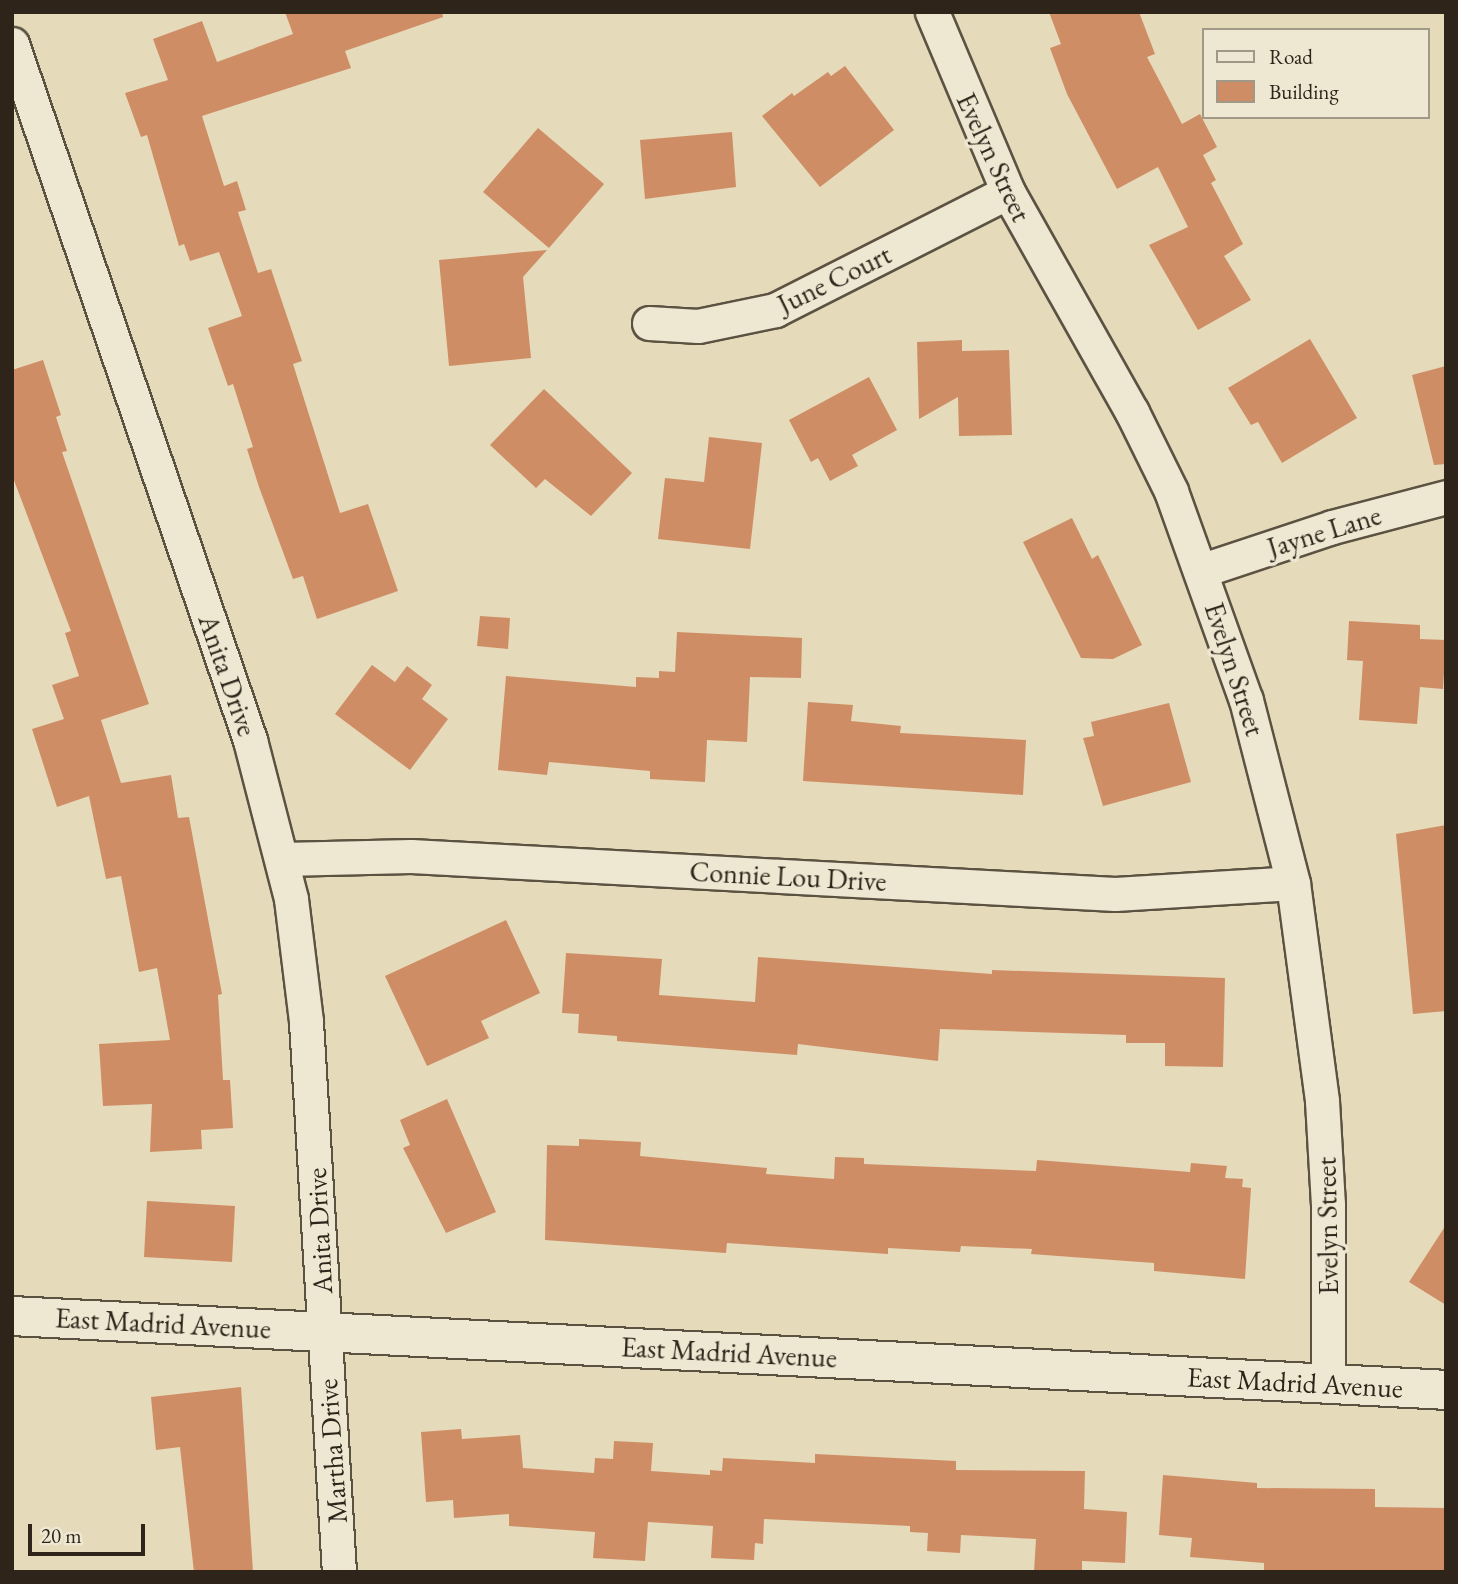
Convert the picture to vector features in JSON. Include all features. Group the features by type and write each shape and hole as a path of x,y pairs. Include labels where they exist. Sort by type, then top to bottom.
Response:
{"street":[{"name":"Evelyn Street","path":"932,12 1008,192 1153,452 1203,570 1246,700 1293,883 1326,1151 1328,1384"},
{"name":"Anita Drive","path":"12,44 237,700 282,859 302,978 325,1331"},
{"name":"June Court","path":"649,323 698,326 775,310 1008,192"},
{"name":"Jayne Lane","path":"1203,570 1332,527 1446,497"},
{"name":"Connie Lou Drive","path":"282,859 411,856 1115,894 1293,883"},
{"name":"East Madrid Avenue","path":"12,1316 1446,1390"},
{"name":"Martha Drive","path":"325,1331 339,1572"}],"building":[{"path":"285,12 442,12 443,17 345,51 351,68 202,116 224,186 237,181 246,210 238,212 258,273 271,269 302,361 293,364 340,513 368,504 398,591 317,619 303,576 293,579 247,449 253,447 233,384 228,386 208,328 242,316 219,252 190,261 184,244 179,246 147,135 141,137 125,93 168,80 153,39 202,21 217,62 293,34"},
{"path":"1049,12 1139,12 1155,54 1147,57 1182,124 1200,114 1217,147 1203,155 1216,180 1211,183 1243,244 1224,256 1251,300 1198,330 1149,245 1188,227 1158,167 1117,189 1067,94 1050,48 1061,44"},
{"path":"845,66 894,130 820,187 762,116 792,93 794,96 828,72 831,76"},
{"path":"538,128 604,184 549,248 483,192"},
{"path":"732,132 736,187 645,199 640,140"},
{"path":"547,250 523,277 531,358 449,366 439,260"},
{"path":"1310,339 1357,418 1282,463 1258,422 1251,425 1228,388"},
{"path":"962,340 962,351 1009,350 1012,435 959,436 958,397 919,419 917,342"},
{"path":"43,360 61,415 56,417 67,451 62,452 149,704 101,720 121,783 171,775 178,818 189,817 222,994 218,995 223,1080 230,1080 233,1128 201,1130 202,1149 150,1152 152,1104 103,1106 99,1044 170,1040 157,968 139,972 121,876 106,879 89,796 57,807 32,729 64,719 52,685 79,676 65,633 71,631 12,475 12,370"},
{"path":"1446,366 1446,464 1434,465 1412,375"},
{"path":"869,377 897,430 852,455 858,466 830,481 818,458 811,462 789,420"},
{"path":"544,389 632,473 591,516 545,479 536,488 490,445"},
{"path":"709,437 762,443 750,549 658,539 665,478 704,482"},
{"path":"1072,518 1092,559 1098,555 1142,645 1113,659 1081,658 1023,542"},
{"path":"480,616 510,618 508,649 477,646"},
{"path":"1349,621 1420,625 1420,639 1446,640 1443,689 1420,687 1417,724 1359,720 1363,661 1347,660"},
{"path":"677,632 802,638 801,678 750,677 747,742 707,740 705,782 650,779 650,771 549,762 547,775 498,770 506,676 636,687 636,677 659,678 659,671 675,672"},
{"path":"372,665 395,682 407,666 432,685 422,699 448,719 410,770 335,714"},
{"path":"808,702 853,705 851,721 901,726 900,733 1026,740 1023,795 803,781"},
{"path":"1169,703 1191,782 1103,806 1083,738 1094,736 1091,722"},
{"path":"1446,825 1446,1011 1413,1014 1396,834"},
{"path":"506,920 540,993 481,1021 489,1038 427,1066 385,976"},
{"path":"566,953 662,959 659,995 755,1002 758,957 992,974 992,970 1225,978 1223,1067 1165,1066 1165,1043 1126,1043 1126,1035 940,1029 938,1061 798,1044 797,1055 617,1041 617,1036 578,1033 579,1014 562,1013"},
{"path":"447,1099 496,1212 446,1233 403,1148 410,1145 400,1120"},
{"path":"579,1139 641,1142 640,1156 767,1168 766,1174 834,1179 835,1157 864,1158 864,1164 1036,1171 1037,1160 1190,1172 1191,1163 1227,1166 1225,1178 1243,1179 1242,1187 1251,1188 1245,1279 1154,1271 1154,1263 1031,1254 1032,1249 961,1246 960,1252 888,1248 888,1254 727,1243 726,1253 545,1240 547,1145 579,1146"},
{"path":"147,1201 235,1206 232,1262 144,1257"},
{"path":"1446,1225 1446,1305 1409,1282"},
{"path":"241,1387 253,1572 194,1572 180,1447 156,1450 151,1397"},
{"path":"461,1429 462,1439 520,1435 523,1468 594,1473 595,1458 613,1459 614,1441 653,1443 651,1471 710,1475 710,1470 722,1471 723,1458 815,1463 815,1454 956,1461 956,1470 1085,1471 1084,1509 1127,1512 1125,1563 1082,1561 1082,1572 1034,1572 1036,1539 961,1535 960,1553 927,1551 928,1533 910,1532 910,1526 764,1519 763,1544 755,1543 754,1560 711,1558 713,1526 648,1522 645,1561 593,1558 595,1532 509,1526 509,1514 454,1518 453,1500 426,1502 421,1432"},
{"path":"1163,1475 1257,1483 1257,1488 1375,1489 1375,1507 1446,1508 1446,1572 1279,1572 1264,1570 1264,1563 1190,1557 1192,1538 1159,1535"}]}
